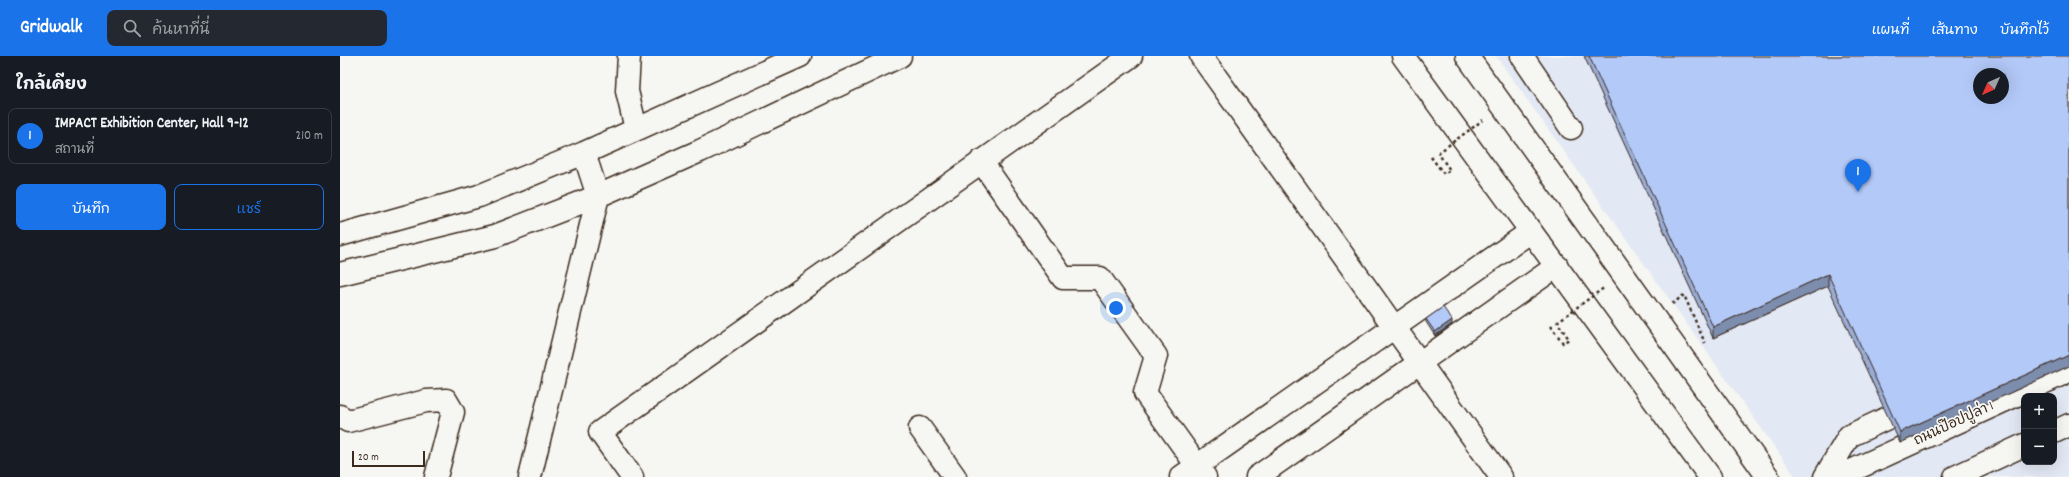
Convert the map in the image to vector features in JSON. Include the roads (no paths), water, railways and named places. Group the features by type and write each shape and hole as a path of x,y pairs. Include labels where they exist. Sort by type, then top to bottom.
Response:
{"street":[{"path":"628,56 627,90 636,130"},
{"path":"340,235 479,196 584,153 800,56"},
{"path":"340,274 495,236 598,196 700,151 900,56"},
{"path":"632,477 600,432 980,161 1131,56"},
{"path":"1202,56 1501,477"},
{"path":"1404,56 1530,232 1557,266 1710,477"},
{"path":"1467,56 1768,477"},
{"path":"1522,56 1571,128"},
{"path":"530,477 598,196 584,153"},
{"path":"980,161 1063,278 1100,278 1156,356 1145,393 1194,473 1530,232"},
{"path":"1257,477 1557,266"},
{"name":"ถนนป๊อปปูล่า 1","path":"1838,477 2069,371"},
{"path":"1825,477 1849,436 1934,396"},
{"path":"340,416 348,421 426,401 446,400 453,412 436,477"},
{"path":"2057,431 2069,425"},
{"path":"920,428 955,477"},
{"path":"1955,477 2021,446"}],"place":[{"name":"IMPACT Exhibition Center, Hall 9-12","path":"1858,192"}]}
